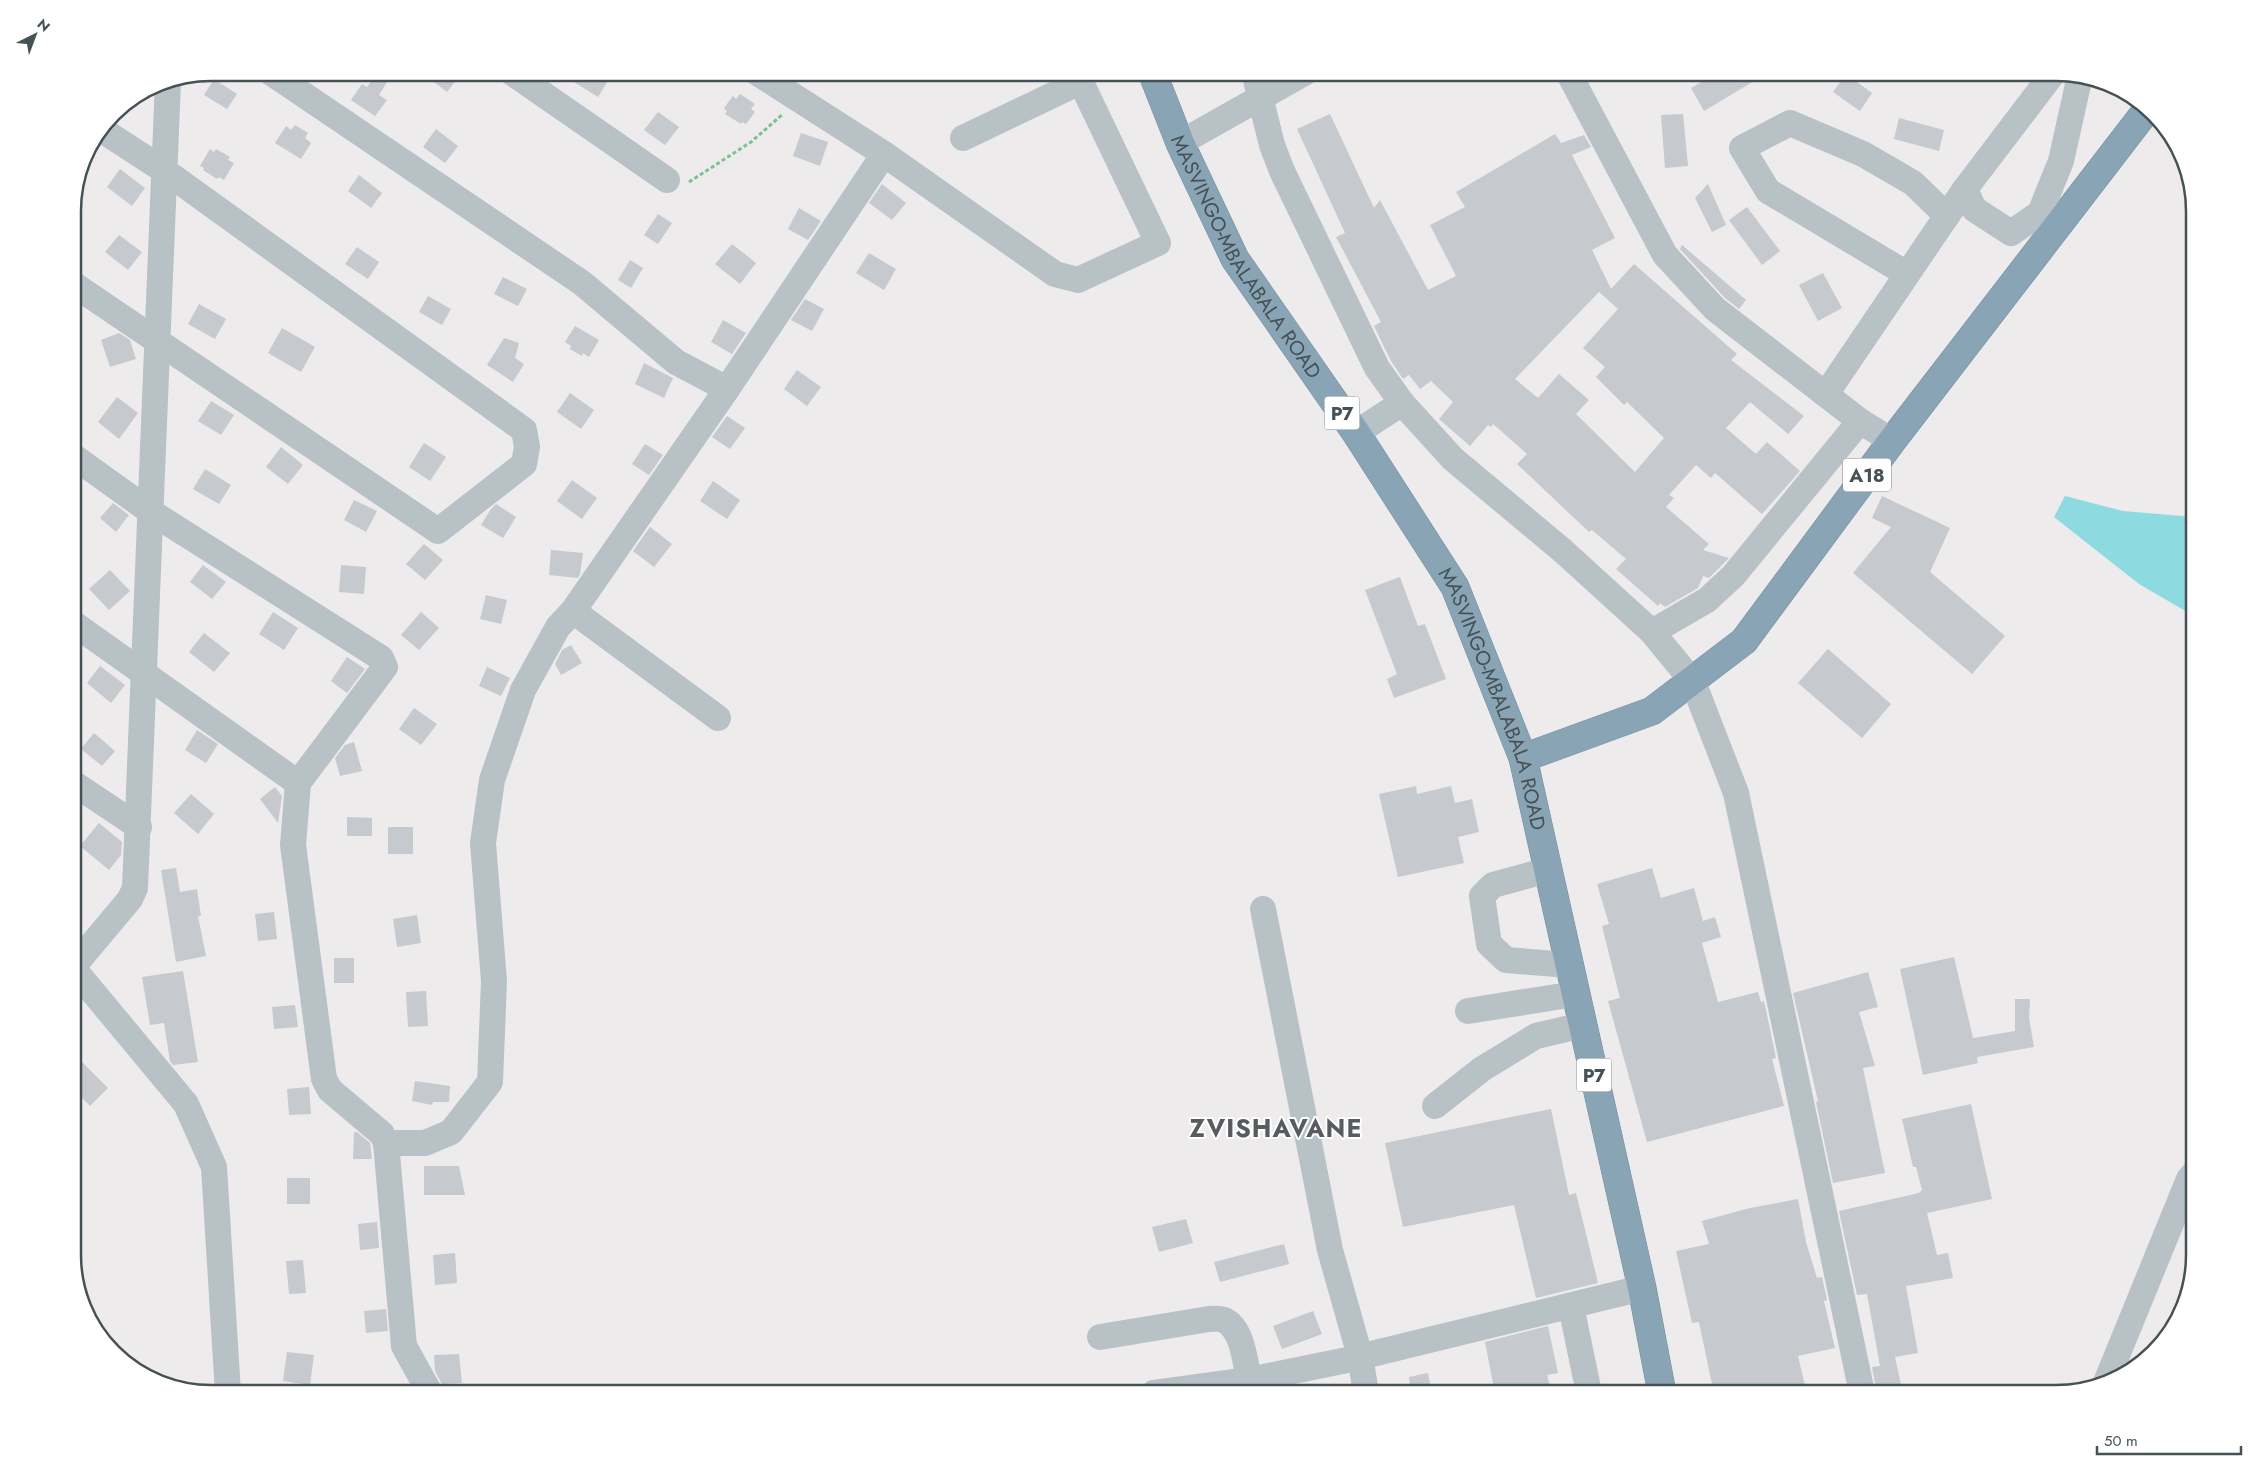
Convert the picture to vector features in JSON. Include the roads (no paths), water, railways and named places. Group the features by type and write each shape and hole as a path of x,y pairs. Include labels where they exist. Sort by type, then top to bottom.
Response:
{"highway":[{"name":"MASVINGO-MBALABALA ROAD","path":"1156,81 1180,143 1235,259 1356,433 1455,586 1522,758 1642,1288 1660,1385"},
{"name":"A18","path":"1522,758 1652,711 1744,641 1892,442 2143,116"}],"street":[{"path":"283,81 582,283 676,362 727,390"},
{"path":"524,81 667,180"},
{"path":"777,81 793,88 1055,274 1078,280 1158,243 1080,81"},
{"path":"963,138 1070,81"},
{"path":"1256,81 1272,144 1282,170 1377,368 1402,403 1453,458 1563,551 1652,632 1692,682 1736,793 1860,1385"},
{"path":"1180,143 1290,81"},
{"path":"1573,81 1665,255 1715,309 1860,421 1892,442"},
{"path":"1826,394 1965,189 2047,81"},
{"path":"1965,189 1974,209 2011,233 2040,213 2061,161 2078,83"},
{"path":"82,956 133,893 145,674 168,89"},
{"path":"1907,274 1768,191 1742,148 1790,123 1872,159 1913,183 1947,216"},
{"path":"82,290 438,532 524,464 526,447 524,430 165,171 107,133"},
{"path":"386,1143 425,1143 451,1132 490,1082 494,981 484,843 492,780 523,690 558,627 572,611 727,390 884,154"},
{"path":"1356,433 1402,403"},
{"path":"1652,632 1707,600 1733,576 1860,421"},
{"path":"82,462 151,512 382,658 385,667 380,676 298,783 293,845 324,1079 330,1090 382,1134 386,1143 404,1346 425,1385"},
{"path":"572,611 718,718"},
{"path":"82,629 298,783"},
{"path":"82,789 138,827"},
{"path":"1548,870 1493,885 1482,896 1489,944 1506,960 1569,965"},
{"path":"1263,909 1330,1250 1360,1356 1365,1385"},
{"path":"82,978 186,1104 214,1166 227,1385"},
{"path":"1468,1011 1576,994"},
{"path":"1435,1106 1482,1070 1536,1036 1582,1025"},
{"path":"2110,1372 2186,1186"},
{"path":"1215,1385 1249,1380 1360,1356 1642,1288"},
{"path":"1571,1306 1587,1385"},
{"path":"1100,1337 1209,1319 1223,1319 1233,1326 1240,1342 1249,1380"}],"water":[{"path":"2065,496 2123,511 2186,516 2186,611 2139,584 2054,517"}],"district":[{"name":"ZVISHAVANE","path":"1276,1128"}]}
